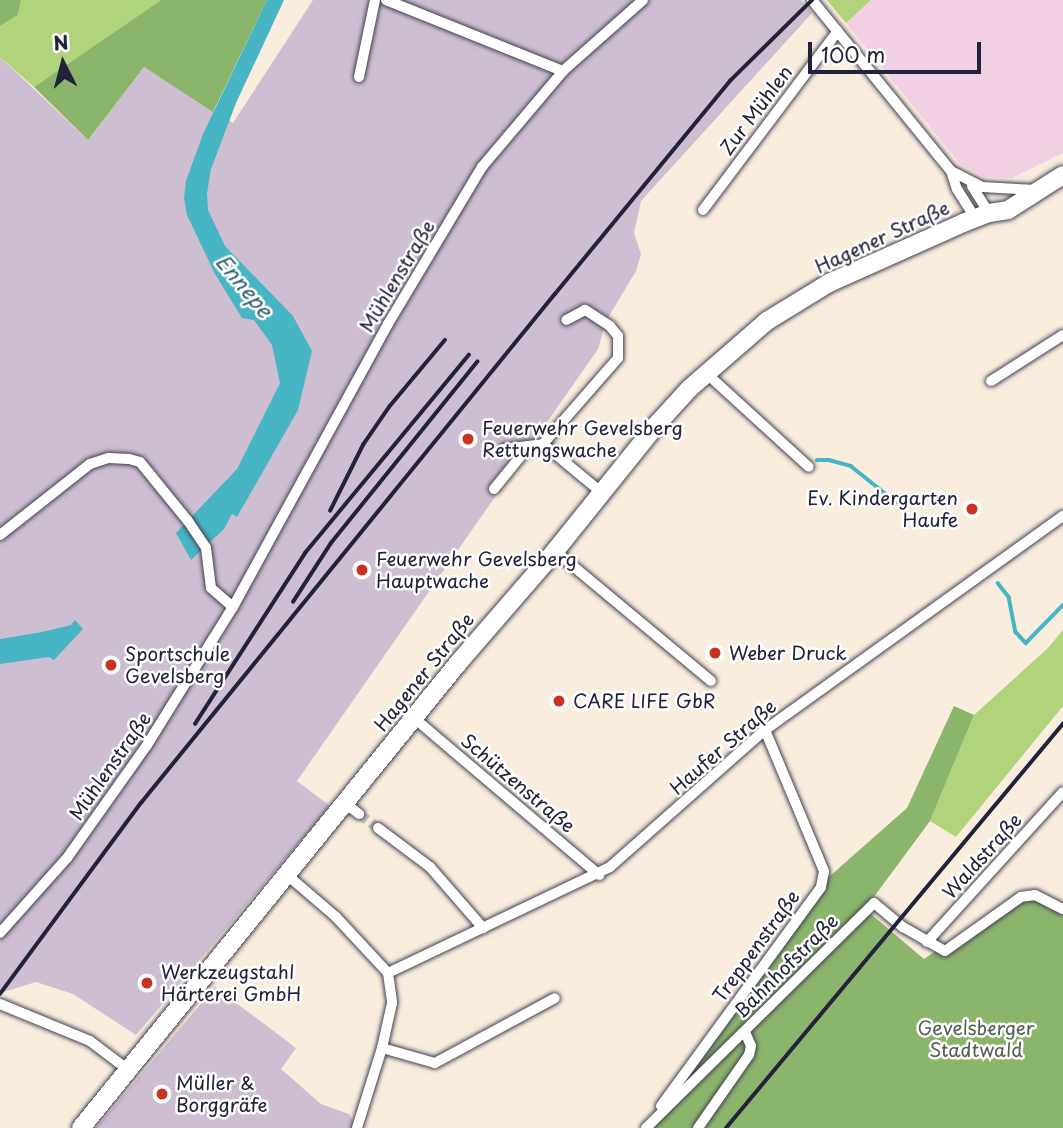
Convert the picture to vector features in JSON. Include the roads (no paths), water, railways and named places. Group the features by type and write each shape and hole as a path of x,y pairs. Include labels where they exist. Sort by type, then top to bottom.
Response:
{"main road":[{"name":"Hagener Straße","path":"81,1128 523,584 555,551 658,422 706,373 767,321 829,282 982,215 1008,210 1063,175"}],"street":[{"path":"359,77 375,0"},
{"path":"386,0 562,71"},
{"name":"Mühlenstraße","path":"0,933 67,858 147,745 233,607 388,324 482,167 562,71 643,0"},
{"path":"812,0 951,171 971,184 999,189 1038,190"},
{"name":"Zur Mühlen","path":"703,210 838,31"},
{"path":"951,171 957,189 982,215"},
{"path":"971,184 982,215"},
{"path":"504,449 543,444 618,358 618,336 610,326 585,310 566,320"},
{"path":"991,381 1063,335"},
{"path":"706,373 808,467"},
{"path":"543,444 601,492"},
{"path":"494,489 529,446"},
{"path":"0,535 90,464 109,458 140,462 188,521 206,548 211,588 233,607"},
{"name":"Haufer Straße","path":"388,973 599,875 623,858 765,730 1063,516"},
{"path":"555,551 711,681"},
{"name":"Schützenstraße","path":"414,718 599,875"},
{"name":"Treppenstraße","path":"645,1128 821,887 824,871 765,730"},
{"name":"Waldstraße","path":"927,942 1063,792"},
{"path":"345,803 359,814"},
{"path":"378,828 430,867 483,928"},
{"path":"286,874 336,917 388,973 392,1003 382,1048 358,1128"},
{"path":"927,942 945,951 1021,897 1035,895 1063,909"},
{"name":"Bahnhofstraße","path":"645,1128 874,903 903,927 927,942"},
{"path":"382,1048 435,1063 555,998"},
{"path":"0,1004 90,1041 127,1069"},
{"path":"698,1128 749,1055 751,1046 745,1032"}],"water":[{"name":"Ennepe","path":"267,0 284,0 236,103 211,169 207,193 208,210 225,246 293,316 312,351 298,410 237,517 232,514 224,529 191,560 176,533 237,469 280,383 272,345 254,320 242,318 215,274 187,215 184,198 186,181 203,134"},
{"path":"75,620 83,629 54,660 49,657 0,664 0,639 71,625"}],"waterway":[{"path":"817,460 851,466 896,502"},
{"path":"998,583 1009,597 1016,632 1026,643 1063,605"}],"tunnel":[{"path":"359,814 378,828"}],"railway":[{"path":"0,994 141,803 555,294 730,81 812,0"},
{"path":"330,511 363,445 389,407 445,340"},
{"path":"195,724 305,553 469,355"},
{"path":"293,602 331,543 477,362"},
{"path":"726,1128 1063,724"}],"place":[{"name":"Feuerwehr Gevelsberg Rettungswache","path":"468,439"},
{"name":"Ev. Kindergarten Haufe","path":"972,509"},
{"name":"Feuerwehr Gevelsberg Hauptwache","path":"362,570"},
{"name":"Weber Druck","path":"715,653"},
{"name":"Sportschule Gevelsberg","path":"111,665"},
{"name":"CARE LIFE GbR","path":"559,701"},
{"name":"Werkzeugstahl Härterei GmbH","path":"147,983"},
{"name":"Müller & Borggräfe","path":"162,1094"}],"park label":[{"name":"Gevelsberger Stadtwald","path":"976,1039"}]}
